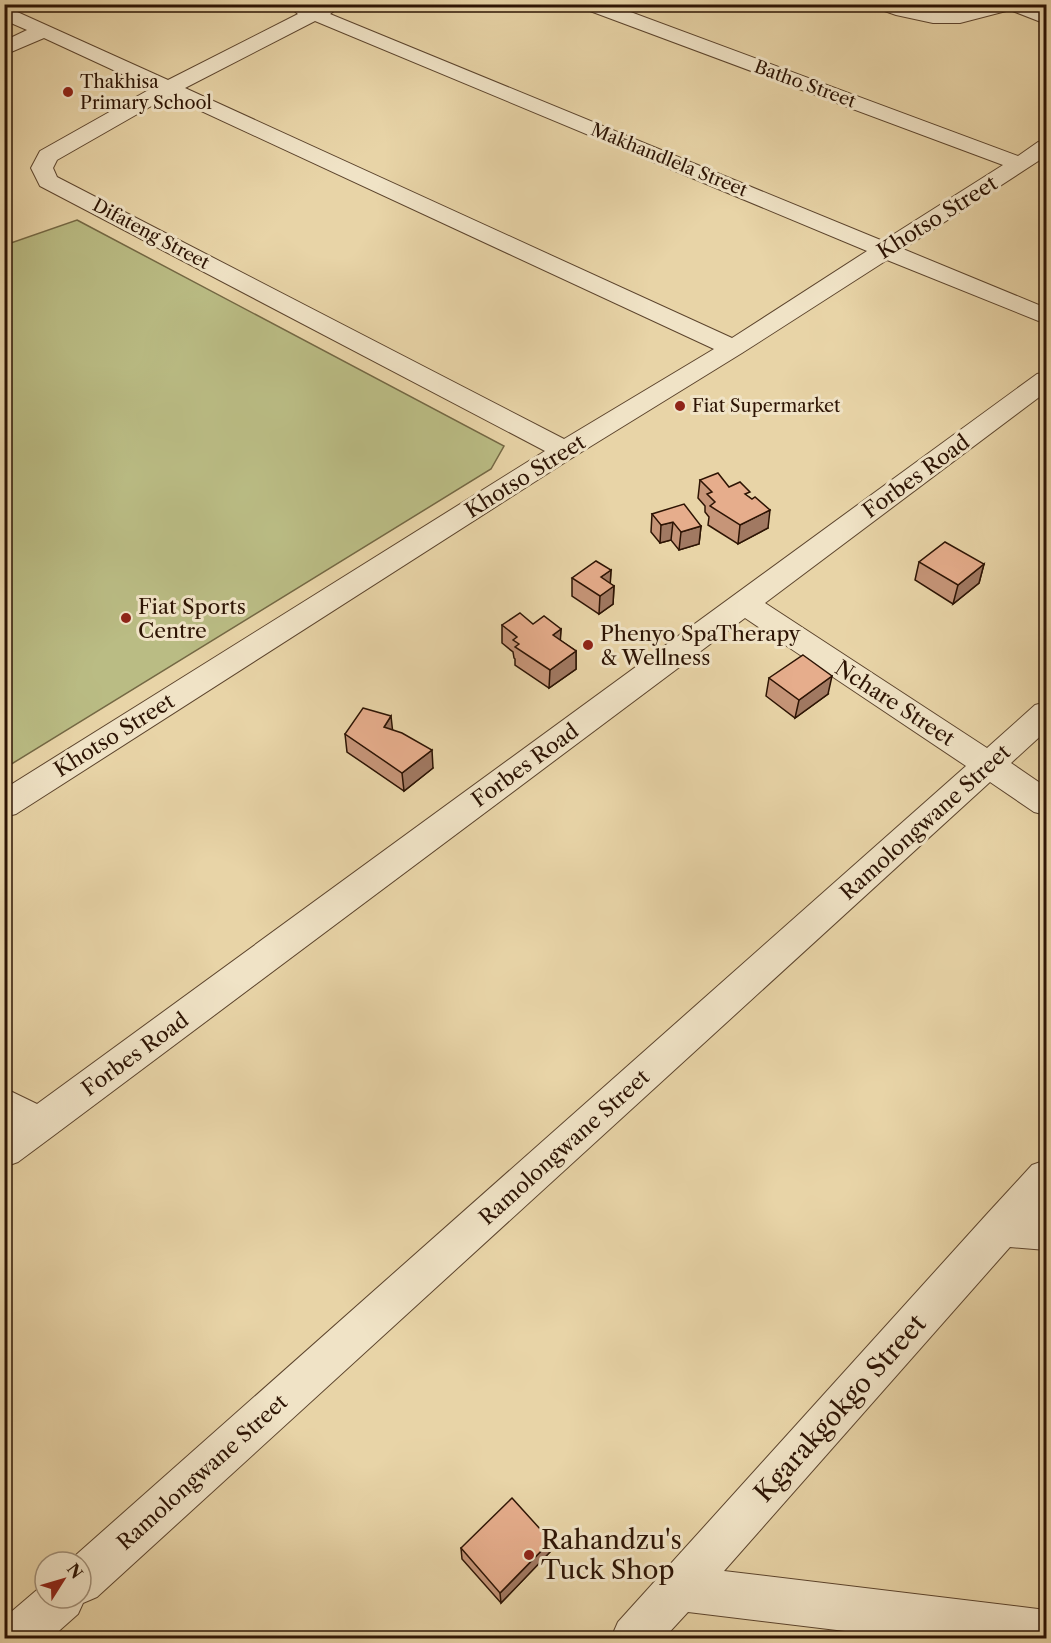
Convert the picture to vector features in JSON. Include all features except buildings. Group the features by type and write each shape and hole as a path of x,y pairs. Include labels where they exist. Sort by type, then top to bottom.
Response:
{"street":[{"name":"Makhandlela Street","path":"292,4 324,9 1047,317"},
{"name":"Batho Street","path":"589,4 1020,164"},
{"path":"883,4 921,16 952,20 1011,4 1047,18"},
{"name":"Difateng Street","path":"324,9 168,88 48,156 42,168 48,181 565,450"},
{"path":"4,12 733,348"},
{"path":"4,49 44,30"},
{"name":"Khotso Street","path":"4,805 565,450 733,348 1047,147"},
{"name":"Forbes Road","path":"4,1150 1047,380"},
{"name":"Nchare Street","path":"744,603 1047,803"},
{"name":"Ramolongwane Street","path":"93,1570 1047,713"},
{"path":"4,1105 40,1124"},
{"name":"Kgarakgokgo Street","path":"634,1638 1047,1178"},
{"path":"1001,1227 1047,1232"},
{"path":"678,1588 1047,1633"},
{"path":"17,1638 48,1610"}],"green space":[{"name":"Fiat Sports Centre","path":"77,220 504,446 491,469 5,768 5,245"}],"place":[{"name":"Thakhisa Primary School","path":"68,92"},
{"name":"Fiat Supermarket","path":"680,406"},
{"name":"Fiat Sports Centre","path":"126,618"},
{"name":"Phenyo SpaTherapy & Wellness","path":"588,645"},
{"name":"Rahandzu's Tuck Shop","path":"529,1555"}]}
